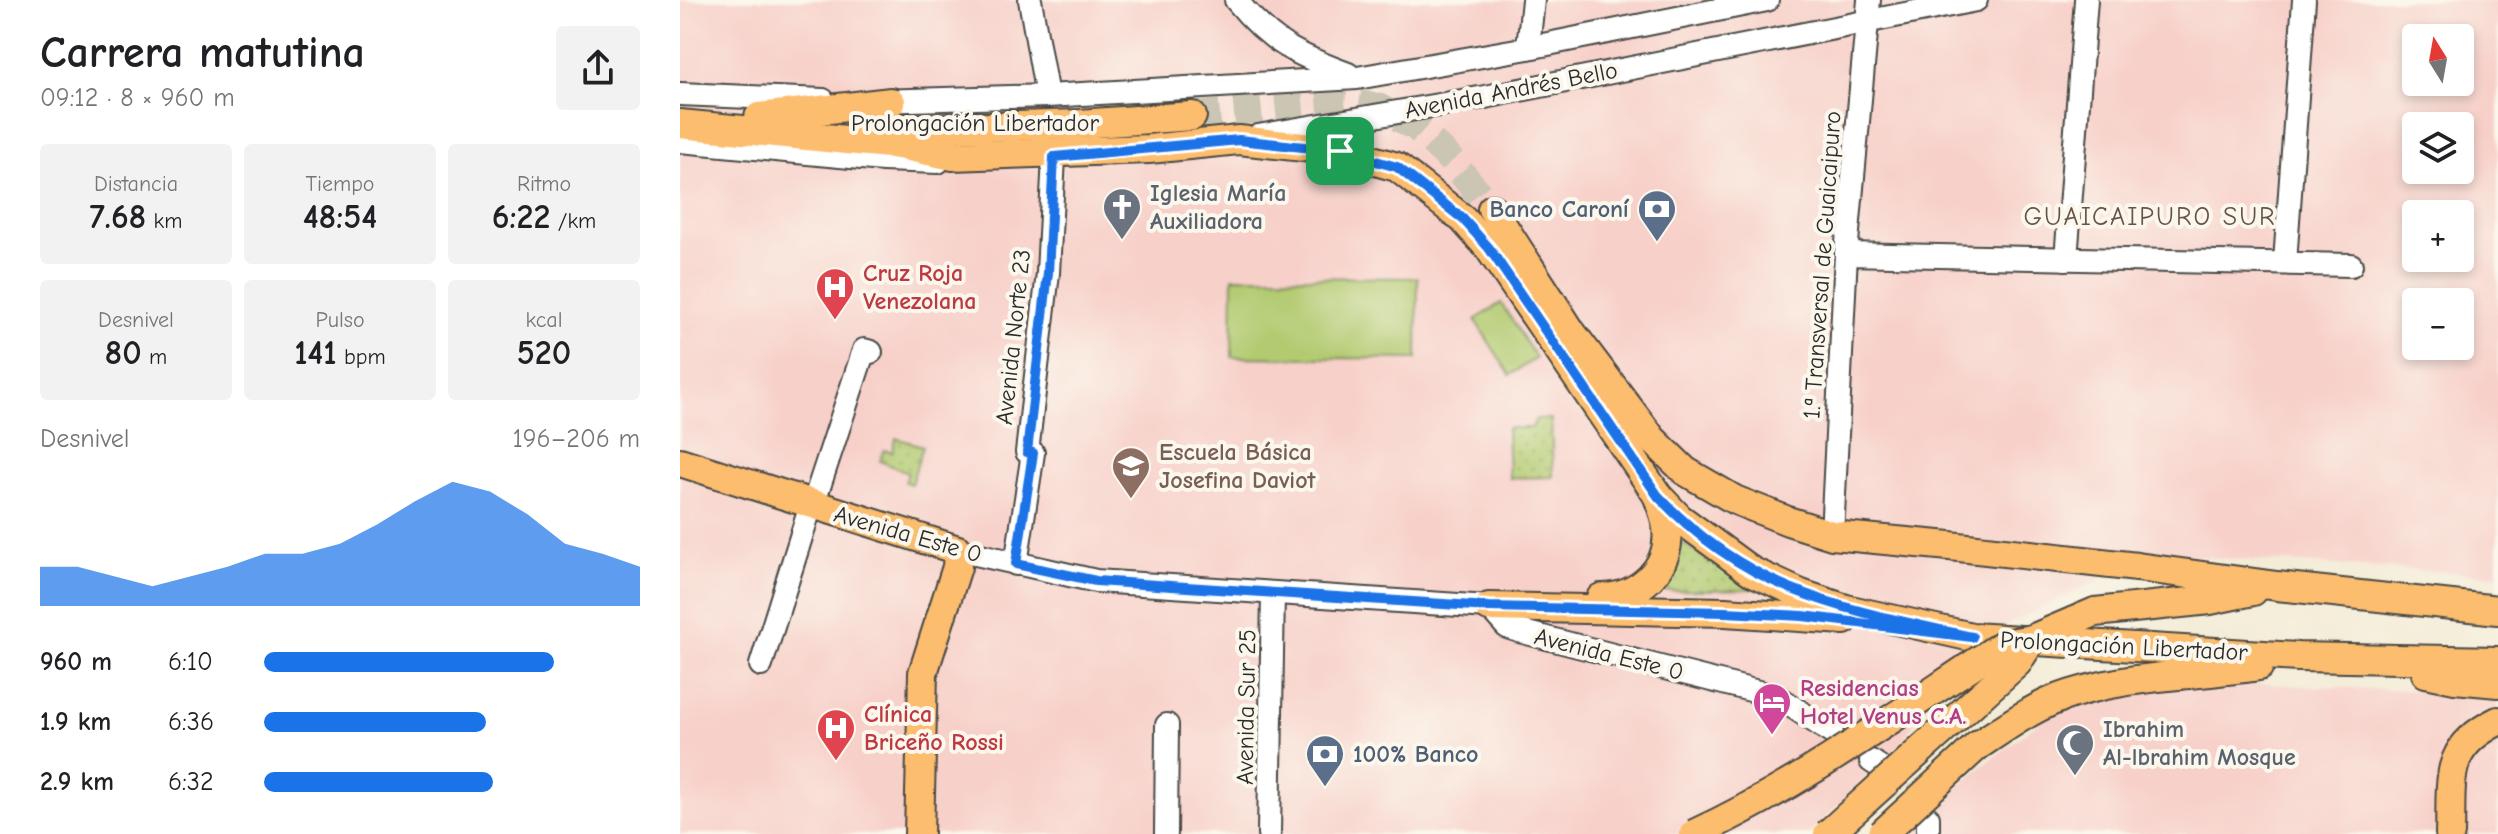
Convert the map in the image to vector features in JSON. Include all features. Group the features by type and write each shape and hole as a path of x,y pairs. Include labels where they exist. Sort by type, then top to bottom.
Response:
{"main road":[{"path":"680,113 759,117 891,102"},
{"name":"Prolongación Libertador","path":"759,117 924,129 1079,124 1192,116"},
{"name":"Avenida Andrés Bello","path":"680,124 899,145 953,156 1149,149 1239,140"},
{"name":"Prolongación Libertador","path":"1239,140 1340,151 1397,167 1463,219 1489,248 1658,496 1698,533 1751,571 1846,609 1972,637 2298,657"},
{"path":"1492,209 1572,333 1652,439 1685,471 1735,500 1832,535 2498,610"},
{"name":"Avenida Este 0","path":"680,462 958,550"},
{"path":"1489,607 1498,599 1610,598 1639,589 1653,576 1666,546 1668,531 1658,496"},
{"path":"919,834 923,673 957,567 958,550"},
{"path":"1694,834 1743,811 1838,754 2004,644 2032,639 2095,612 2210,600 2277,586"},
{"path":"1489,607 1803,616 1972,637"},
{"path":"1828,834 2017,663 2032,639"},
{"path":"1882,834 1977,746 2056,699 2108,683 2147,676 2225,672 2281,663 2298,657 2498,661"},
{"path":"2330,658 2498,683"},
{"path":"2450,834 2456,757 2461,746 2474,733 2498,721"}],"street":[{"path":"1030,0 1047,96"},
{"path":"1236,0 1272,39 1303,57 1357,78"},
{"path":"1528,48 1533,0"},
{"name":"Avenida Andrés Bello","path":"680,94 891,102 1357,78 1528,48 1767,0"},
{"name":"Avenida Andrés Bello","path":"1239,140 1485,97 1867,10 1976,0"},
{"path":"2066,259 2086,0"},
{"path":"2285,262 2304,0"},
{"name":"1.ª Transversal de Guaicaipuro","path":"1832,535 1846,254 1867,10"},
{"path":"680,141 978,163 1149,149"},
{"name":"Avenida Norte 23","path":"1016,564 1033,453 1027,452 1048,273 1054,157"},
{"path":"1846,254 2351,265"},
{"path":"761,665 812,505 866,357"},
{"name":"Avenida Este 0","path":"958,550 1096,581 1489,607 1507,627 1544,639 1569,642 1778,697 1832,733"},
{"name":"Avenida Sur 25","path":"1270,830 1273,593"},
{"path":"1166,834 1167,725"}],"shaded area":[{"path":"680,0 2498,0 2498,575 2151,554 1966,645 1900,744 1809,834 680,834"},
{"path":"2141,679 2498,694 2498,834 1918,834 1918,823 1974,773 2048,715"}],"green space":[{"path":"1233,277 1418,278 1417,359 1232,357"},
{"path":"1501,303 1536,358 1510,375 1475,320"},
{"path":"1536,419 1551,419 1553,477 1509,478 1507,428 1532,428"},
{"path":"896,438 923,446 911,484 905,482 908,473 880,461 884,450 892,452"},
{"path":"1681,542 1752,589 1658,591 1675,568"}],"tunnel":[{"path":"1192,116 1345,101 1378,107 1416,127 1447,156 1492,209"}],"place":[{"name":"Iglesia María Auxiliadora","path":"1122,241"},
{"name":"Banco Caroní","path":"1657,243"},
{"name":"Cruz Roja Venezolana","path":"835,321"},
{"name":"Escuela Básica Josefina Daviot","path":"1131,500"},
{"name":"Residencias Hotel Venus C.A.","path":"1772,736"},
{"name":"Clínica Briceño Rossi","path":"836,762"},
{"name":"Ibrahim Al-lbrahim Mosque","path":"2075,777"},
{"name":"100% Banco","path":"1325,788"}],"district":[{"name":"GUAICAIPURO SUR","path":"2150,216"}],"route":[{"path":"1239,140 1340,151 1397,167 1463,219 1489,248 1658,496 1698,533 1751,571 1801,594 1846,609 1972,637 1803,616 1489,607 1157,586 1072,578 1016,564 1033,453 1027,452 1040,361 1054,157 1239,140"}]}
